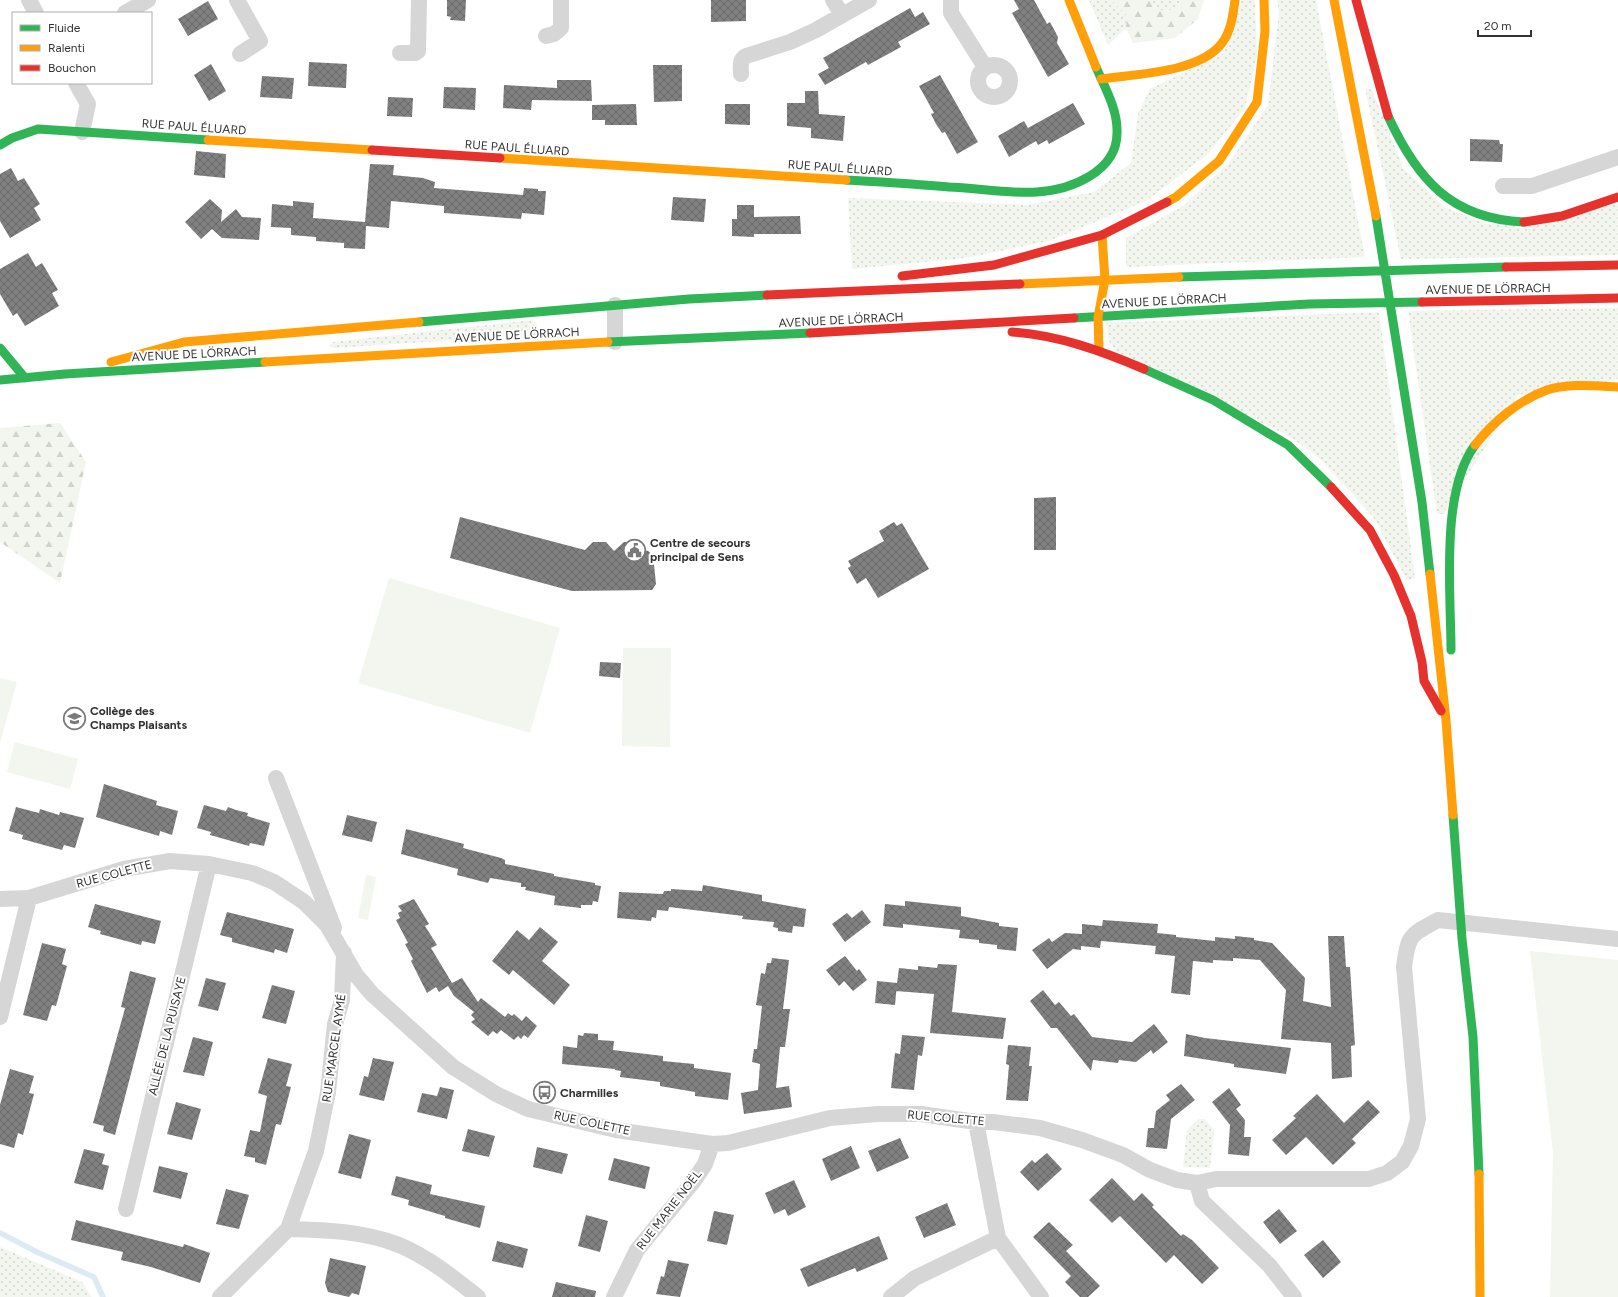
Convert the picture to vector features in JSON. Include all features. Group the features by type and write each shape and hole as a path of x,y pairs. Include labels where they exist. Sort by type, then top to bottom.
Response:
{"main road":[{"name":"RUE PAUL ÉLUARD","path":"0,145 12,138 38,129 1036,192 1056,190 1075,185 1093,175 1114,153 1119,131 1116,116 1069,0"},
{"path":"1101,79 1164,70 1199,60 1210,54 1218,48 1226,36 1233,16 1235,0"},
{"path":"889,278 994,265 1102,235 1176,197 1219,161 1257,102 1265,31 1264,0"},
{"path":"1334,0 1371,185 1400,374 1422,502 1446,720 1462,939 1473,1037 1478,1130 1480,1297"},
{"path":"1356,0 1388,116 1394,130 1417,168 1442,196 1466,211 1497,219 1527,222 1563,216 1618,197"},
{"path":"1099,350 1098,317 1105,280 1102,235"},
{"name":"AVENUE DE LÖRRACH","path":"65,374 184,342 689,299 1105,280 1577,264 1618,265"},
{"path":"780,295 874,281"},
{"name":"AVENUE DE LÖRRACH","path":"0,380 65,374 615,342 893,329 1309,304 1618,298"},
{"path":"893,329 1030,333 1099,350 1181,384 1213,400 1288,445 1338,493 1370,530 1394,575 1410,616 1422,662 1424,681 1446,720"},
{"path":"0,348 25,378"},
{"path":"1443,690 1450,666 1450,531 1456,486 1470,452 1488,427 1521,403 1548,390 1580,386 1618,387"}],"street":[{"path":"29,0 35,12"},
{"path":"127,12 148,0"},
{"path":"237,0 260,41 240,54"},
{"path":"400,53 415,53 418,51 419,0"},
{"path":"546,36 554,34 561,28 562,0"},
{"path":"833,0 842,15"},
{"path":"741,74 742,58 790,42 816,30 869,0"},
{"path":"951,0 951,13 985,67"},
{"path":"77,84 88,104 82,132"},
{"path":"1503,186 1532,186 1618,157"},
{"path":"614,305 615,342"},
{"name":"RUE MARCEL AYMÉ","path":"220,1297 288,1229 316,1151 328,1092 335,1024 342,1000 344,953 276,778"},
{"name":"RUE COLETTE","path":"0,899 29,898 142,864 170,861 209,864 252,873 267,879 304,902 327,925 356,975 372,994 394,1016 453,1067 500,1096 528,1109 616,1130 712,1144 728,1143 830,1118 878,1114 921,1114 976,1122 993,1122 1040,1128 1075,1138 1123,1155 1150,1170 1177,1180 1197,1184"},
{"name":"ALLÉE DE LA PUISAYE","path":"126,1209 209,864"},
{"path":"0,1017 29,898"},
{"path":"1294,1297 1269,1265 1202,1201 1197,1184 1216,1179 1369,1179 1387,1173 1402,1162 1411,1146 1418,1119 1404,967 1407,944 1415,932 1438,920 1618,939"},
{"path":"976,1122 998,1238 1041,1297"},
{"name":"RUE MARIE NOËL","path":"614,1297 637,1250 693,1182 705,1164 712,1144"},
{"path":"288,1229 333,1230 366,1236 399,1245 454,1278 478,1297"},
{"path":"891,1297 915,1278 998,1238"}],"green space":[{"path":"1089,0 1112,0 1127,15 1126,28 1108,45"},
{"path":"1112,0 1152,0 1156,11 1180,9 1183,0 1204,0 1198,19 1175,38 1133,43 1126,28 1127,15"},
{"path":"1152,0 1183,0 1181,9 1155,11"},
{"path":"1242,0 1255,0 1257,55 1245,108 1208,154 1146,201 1049,241 966,258 852,269 848,198 1028,205 1094,192 1131,163 1138,114 1150,89 1224,53"},
{"path":"1277,0 1316,0 1365,257 1126,267 1126,238 1183,206 1229,163 1268,105 1279,13"},
{"path":"1365,88 1372,90 1404,169 1446,208 1488,224 1618,204 1618,255 1401,259"},
{"path":"1618,308 1618,380 1518,395 1443,514 1437,514 1408,311"},
{"path":"1379,312 1415,578 1407,580 1374,518 1319,458 1291,437 1118,353 1109,341 1106,323"},
{"path":"532,320 537,324 538,329 535,335 334,348 330,346 333,342"},
{"path":"60,423 86,462 60,583 0,542 0,428"},
{"path":"389,578 560,628 530,733 358,683"},
{"path":"623,648 671,648 670,747 622,746"},
{"path":"0,678 17,682 0,743"},
{"path":"15,742 78,759 70,789 7,772"},
{"path":"366,875 376,877 368,920 358,918"},
{"path":"1530,951 1618,960 1618,1297 1550,1297 1553,1153"},
{"path":"1198,1119 1205,1119 1214,1130 1210,1168 1183,1167 1187,1130"},
{"path":"0,1247 82,1282 92,1297 0,1297"}],"building":[{"path":"447,0 466,0 465,21 450,20 451,17 447,16"},
{"path":"711,0 746,0 746,21 711,22"},
{"path":"1014,0 1034,0 1047,24 1050,22 1058,37 1057,43 1069,64 1048,77 1012,13 1019,9"},
{"path":"208,1 218,19 188,36 178,19"},
{"path":"910,8 915,17 923,12 930,24 898,42 901,47 868,65 866,62 825,85 818,74 829,68 823,58"},
{"path":"309,62 347,64 346,88 308,86"},
{"path":"211,64 226,91 209,101 194,75"},
{"path":"653,65 682,65 682,101 654,102"},
{"path":"940,75 978,142 957,154 945,132 942,133 936,124 931,114 934,113 919,86"},
{"path":"262,76 294,78 292,99 260,97"},
{"path":"557,80 591,80 592,101 532,100 531,110 503,108 504,85 557,88"},
{"path":"444,87 476,88 475,110 443,108"},
{"path":"805,91 818,91 819,114 845,116 843,141 811,138 811,128 787,126 787,103 805,103"},
{"path":"388,97 413,98 412,117 387,116"},
{"path":"1073,103 1085,124 1049,144 1047,140 1038,145 1036,141 1009,157 998,136 1024,121 1028,128"},
{"path":"636,104 637,125 605,125 605,120 592,120 592,105"},
{"path":"725,104 750,104 750,125 725,124"},
{"path":"1470,139 1499,140 1500,144 1503,144 1502,162 1470,161"},
{"path":"196,151 226,154 225,178 194,175"},
{"path":"370,164 394,165 393,175 423,178 435,182 434,188 523,195 524,188 546,191 544,215 522,213 521,219 444,213 444,206 391,201 389,228 366,226 365,249 344,248 344,243 316,241 316,237 291,235 291,228 271,227 272,204 293,206 293,201 314,203 313,218 365,222"},
{"path":"11,168 18,181 24,178 40,204 34,208 41,220 10,238 0,221 0,174"},
{"path":"673,197 706,199 704,222 671,220"},
{"path":"210,199 222,210 221,222 236,209 242,217 261,218 259,240 222,238 212,229 201,239 185,222"},
{"path":"737,205 754,205 754,217 800,216 801,234 754,234 754,237 732,236 732,219 737,219"},
{"path":"28,253 36,267 42,263 58,290 52,293 59,306 25,326 17,313 13,316 0,294 0,269"},
{"path":"1056,497 1056,550 1034,550 1034,498"},
{"path":"460,517 585,550 593,542 606,542 614,551 624,542 637,542 644,550 653,555 656,584 652,590 572,591 450,558"},
{"path":"894,522 897,526 902,523 929,569 878,598 866,578 857,584 848,568 851,566 848,561 884,541 879,531"},
{"path":"600,662 621,663 620,678 599,676"},
{"path":"104,784 157,801 156,805 178,811 172,835 160,831 159,836 96,817"},
{"path":"204,805 226,811 228,807 248,813 247,816 270,823 264,846 250,843 249,846 210,835 211,832 197,828"},
{"path":"16,807 39,813 40,809 59,815 60,812 84,818 75,848 64,845 62,850 22,839 23,835 9,831"},
{"path":"347,815 377,822 372,842 342,835"},
{"path":"406,829 464,844 463,848 501,858 505,860 505,864 554,874 554,876 595,883 595,885 601,886 598,902 593,901 592,905 581,905 581,908 554,905 555,896 525,890 526,887 521,887 521,883 490,878 488,883 457,875 458,869 401,854"},
{"path":"703,885 762,895 762,901 806,909 804,927 793,926 792,933 778,931 778,928 773,927 774,922 742,919 743,916 669,907 668,911 657,910 656,918 652,917 651,921 617,918 619,892 663,894 664,891 671,891 671,889 702,891"},
{"path":"414,899 429,924 425,926 437,945 431,948 452,983 462,978 478,1002 481,998 505,1017 508,1013 512,1016 514,1014 522,1021 526,1016 537,1026 528,1038 524,1035 521,1039 518,1036 514,1040 501,1030 497,1034 493,1031 488,1036 471,1022 475,1019 471,1015 474,1012 454,996 448,986 439,992 436,987 427,993 411,961 413,959 405,944 408,943 396,920 400,918 398,913 402,911 398,906"},
{"path":"905,901 961,907 961,916 999,923 999,926 1018,928 1016,951 997,949 997,945 979,943 979,940 959,938 960,930 903,924 903,928 883,926 885,904 905,906"},
{"path":"95,904 161,921 155,944 142,941 141,945 100,934 101,931 88,927"},
{"path":"862,910 871,922 845,942 832,924 847,913 852,918"},
{"path":"227,912 294,929 287,953 275,949 274,953 232,942 232,938 220,935"},
{"path":"1103,920 1158,924 1156,946 1101,941 1100,948 1081,946 1081,950 1073,949 1047,969 1032,950 1049,938 1052,942 1065,933 1082,934 1082,924 1102,926"},
{"path":"540,927 558,942 542,961 570,985 554,1005 513,970 509,975 492,961 517,930 529,940"},
{"path":"1157,933 1176,935 1176,937 1215,941 1215,937 1235,939 1235,936 1254,938 1254,940 1272,943 1305,978 1303,1001 1331,1007 1328,936 1344,936 1346,967 1350,967 1355,1045 1351,1046 1352,1077 1332,1079 1331,1043 1281,1039 1286,990 1260,960 1233,958 1233,961 1213,960 1213,963 1193,961 1190,995 1171,993 1175,956 1155,954"},
{"path":"42,943 66,949 62,964 67,966 56,1006 52,1005 47,1021 23,1015"},
{"path":"845,956 857,971 859,969 867,980 853,991 844,981 839,986 826,970"},
{"path":"772,958 789,960 783,1009 790,1009 785,1047 780,1047 776,1088 789,1086 792,1107 744,1114 741,1093 758,1090 760,1064 752,1062 754,1049 757,1049 762,1006 756,1005 761,973 765,974 767,963 771,963"},
{"path":"938,964 957,965 952,1012 1006,1018 1003,1039 930,1033 934,994 896,991 899,968 918,970 918,966 937,968"},
{"path":"130,971 156,978 115,1135 103,1131 104,1126 93,1123 125,1008 121,1007"},
{"path":"206,978 226,983 218,1011 198,1006"},
{"path":"877,981 897,983 895,1005 875,1003"},
{"path":"272,985 295,991 286,1024 262,1018"},
{"path":"1043,990 1055,1005 1059,1002 1071,1016 1074,1014 1092,1037 1132,1042 1154,1024 1168,1042 1153,1054 1151,1050 1136,1062 1119,1060 1118,1063 1093,1060 1091,1071 1057,1028 1051,1028 1030,1001"},
{"path":"584,1033 598,1034 598,1040 614,1041 613,1050 663,1056 663,1061 694,1064 694,1068 731,1073 728,1100 695,1096 695,1092 660,1086 660,1082 620,1077 621,1071 615,1069 562,1064 563,1046 577,1048 578,1035 583,1036"},
{"path":"1186,1034 1205,1038 1291,1048 1286,1074 1234,1067 1234,1064 1184,1056"},
{"path":"902,1035 925,1037 922,1056 918,1055 914,1090 891,1088 895,1053 900,1054"},
{"path":"193,1037 213,1042 204,1076 183,1072"},
{"path":"1008,1045 1031,1047 1029,1066 1032,1066 1028,1101 1006,1100 1009,1065 1006,1064"},
{"path":"268,1058 292,1064 286,1086 291,1087 281,1125 276,1124 266,1165 255,1162 255,1158 244,1156 250,1130 260,1132 267,1096 258,1093"},
{"path":"373,1058 394,1062 384,1101 359,1095 364,1076 368,1077"},
{"path":"10,1069 34,1076 29,1093 34,1094 23,1135 18,1133 14,1148 0,1144 0,1105"},
{"path":"1181,1084 1195,1100 1171,1119 1167,1149 1146,1147 1148,1128 1154,1128 1156,1111 1170,1100 1166,1095"},
{"path":"440,1087 454,1090 447,1119 417,1112 422,1093 437,1096"},
{"path":"1229,1088 1241,1105 1236,1109 1245,1120 1244,1137 1251,1137 1249,1156 1228,1154 1230,1125 1212,1102"},
{"path":"1317,1094 1344,1123 1368,1100 1380,1112 1352,1139 1356,1143 1333,1165 1306,1137 1286,1155 1272,1140 1296,1118 1293,1116"},
{"path":"176,1102 201,1109 192,1140 167,1134"},
{"path":"468,1129 495,1136 489,1157 462,1151"},
{"path":"349,1134 371,1140 361,1179 338,1173"},
{"path":"900,1138 909,1158 877,1172 868,1151"},
{"path":"851,1146 860,1168 831,1181 822,1159"},
{"path":"537,1147 568,1154 562,1174 533,1167"},
{"path":"84,1149 105,1154 102,1164 109,1166 103,1190 74,1183"},
{"path":"1047,1153 1062,1169 1038,1191 1020,1172 1032,1160 1035,1163"},
{"path":"614,1158 650,1167 645,1189 608,1180"},
{"path":"159,1166 188,1173 181,1199 153,1192"},
{"path":"396,1176 432,1185 430,1194 485,1206 480,1228 408,1205 409,1200 391,1195"},
{"path":"1112,1178 1134,1201 1142,1193 1154,1205 1152,1207 1181,1236 1183,1234 1192,1240 1219,1268 1202,1284 1174,1255 1166,1263 1120,1216 1112,1223 1089,1200"},
{"path":"794,1180 806,1207 788,1216 785,1209 774,1214 765,1193"},
{"path":"226,1189 249,1195 239,1229 216,1224"},
{"path":"947,1203 956,1225 924,1238 915,1217"},
{"path":"1279,1209 1297,1231 1280,1244 1263,1222"},
{"path":"714,1211 734,1215 727,1245 707,1241"},
{"path":"586,1215 608,1221 600,1252 578,1246"},
{"path":"76,1220 183,1247 184,1244 210,1253 200,1283 151,1267 121,1260 123,1252 71,1240"},
{"path":"1049,1222 1073,1245 1066,1251 1100,1286 1088,1297 1080,1297 1065,1282 1071,1276 1033,1237"},
{"path":"879,1236 888,1259 857,1272 855,1268 808,1287 800,1269"},
{"path":"1323,1240 1341,1262 1323,1278 1304,1255"},
{"path":"497,1241 528,1249 523,1268 492,1261"},
{"path":"330,1258 366,1266 359,1295 352,1293 349,1297 328,1292 325,1283"},
{"path":"668,1260 689,1264 680,1297 656,1294 661,1276 664,1277"},
{"path":"556,1282 596,1291 595,1297 552,1297"}],"waterway":[{"path":"0,1233 39,1253 94,1277 103,1297"}],"traffic: fast":[{"path":"846,180 1005,192 1037,192 1077,183 1100,168 1109,158 1115,147 1117,124 1110,99 1096,67"},
{"path":"1388,116 1411,159 1440,192 1457,204 1476,213 1498,219 1524,222"},
{"path":"0,145 12,138 38,129 208,140"},
{"path":"1376,216 1422,502 1430,574"},
{"path":"1179,277 1506,267"},
{"path":"419,322 689,299 767,295"},
{"path":"1074,318 1309,304 1422,302"},
{"path":"608,342 810,333"},
{"path":"0,348 25,378"},
{"path":"0,380 65,374 265,362"},
{"path":"1144,369 1213,400 1288,445 1331,487"},
{"path":"1451,650 1449,572 1452,515 1456,489 1464,465 1475,445"},
{"path":"1453,815 1462,939 1473,1037 1479,1174"}],"traffic: slow":[{"path":"1069,0 1096,67"},
{"path":"1101,79 1166,70 1198,61 1212,53 1222,43 1228,33 1235,0"},
{"path":"1167,202 1176,197 1219,161 1257,102 1265,31 1264,0"},
{"path":"1334,0 1376,216"},
{"path":"208,140 372,150"},
{"path":"500,158 846,180"},
{"path":"1099,350 1098,317 1105,280 1102,235"},
{"path":"1020,284 1179,277"},
{"path":"111,362 184,342 419,322"},
{"path":"265,362 608,342"},
{"path":"1475,445 1498,420 1537,394 1564,386 1618,387"},
{"path":"1430,574 1446,720 1453,815"},
{"path":"1479,1174 1480,1297"}],"traffic: jam":[{"path":"1356,0 1388,116"},
{"path":"372,150 500,158"},
{"path":"1524,222 1562,216 1618,197"},
{"path":"902,276 994,265 1102,235 1167,202"},
{"path":"1506,267 1618,265"},
{"path":"767,295 1020,284"},
{"path":"1422,302 1618,298"},
{"path":"810,333 1074,318"},
{"path":"1012,332 1063,340 1096,350 1144,369"},
{"path":"1331,487 1370,530 1394,575 1411,616 1422,662 1424,681 1441,711"}],"place":[{"name":"Centre de secours principal de Sens","path":"634,550"},
{"name":"Collège des Champs Plaisants","path":"74,718"},
{"name":"Charmilles","path":"545,1093"}]}
